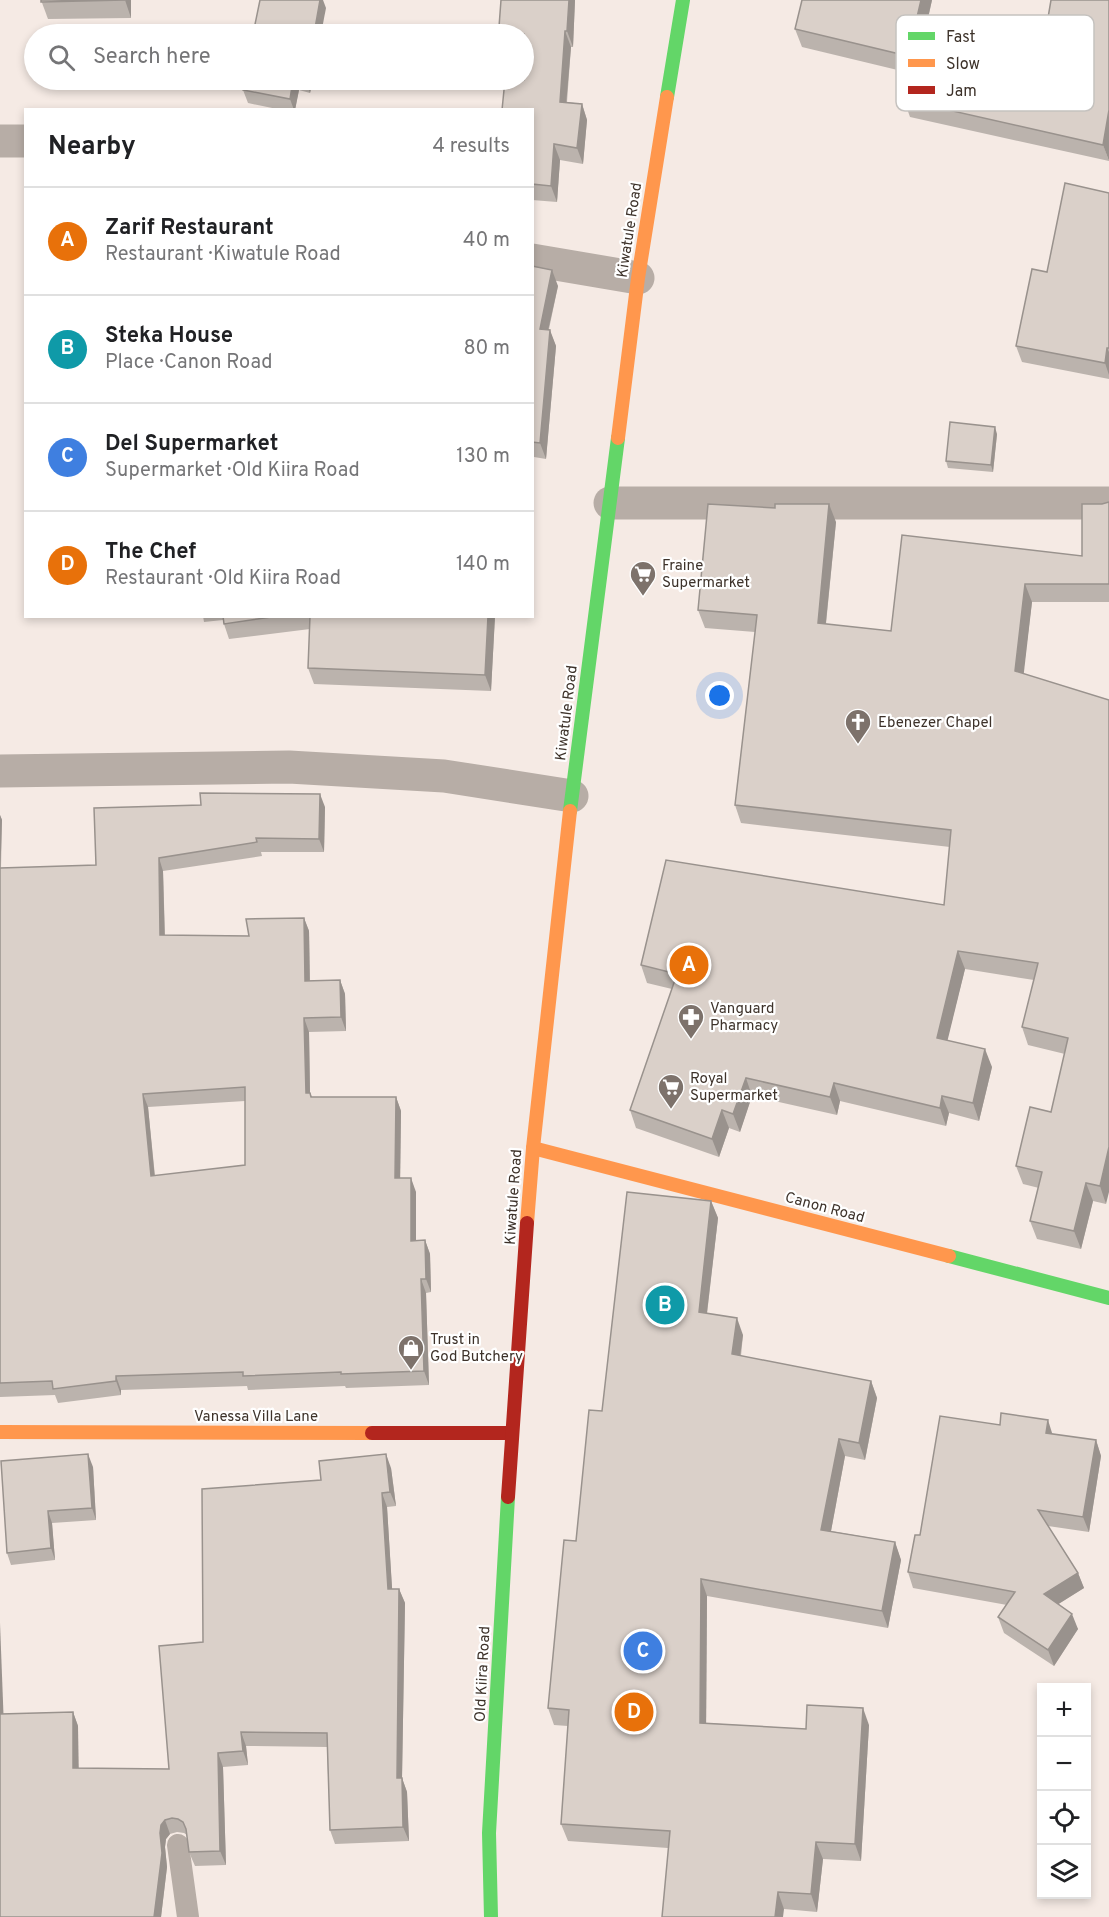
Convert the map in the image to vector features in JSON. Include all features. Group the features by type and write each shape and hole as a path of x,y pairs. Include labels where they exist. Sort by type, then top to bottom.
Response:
{"main road":[{"name":"Kiwatule Road","path":"512,1433 532,1148 572,796 638,278 683,0"},
{"name":"Canon Road","path":"532,1148 1109,1298"},
{"name":"Vanessa Villa Lane","path":"0,1432 512,1433"},
{"name":"Old Kiira Road","path":"491,1917 489,1833 512,1433"}],"street":[{"path":"0,141 24,141"},
{"path":"534,260 638,278"},
{"path":"610,503 1109,503"},
{"path":"0,771 289,767 444,776 572,796"}],"lane":[{"path":"178,1845 188,1917"}],"building":[{"path":"41,0 125,0 41,2"},
{"path":"260,0 320,0 316,24 255,24"},
{"path":"501,0 569,0 560,102 582,104 577,148 554,144 551,186 534,184 534,108 502,108 504,90 534,90 534,24 499,24"},
{"path":"802,0 921,0 918,15 896,15 896,53 795,29"},
{"path":"1051,0 1109,0 1109,110 1103,145 953,111 1094,111 1094,15 1048,15"},
{"path":"243,90 291,90 290,99"},
{"path":"1065,183 1109,193 1109,348 1107,348 1105,363 1016,346 1032,269 1047,272"},
{"path":"534,266 552,270 540,329 550,330 540,443 534,442"},
{"path":"950,422 995,427 991,465 946,461"},
{"path":"1109,502 1109,584 1025,584 1015,671 1109,700 1109,1147 1100,1186 1086,1183 1074,1231 1030,1221 1042,1172 1016,1166 1030,1107 1051,1112 1068,1038 1022,1027 1038,963 958,951 937,1038 985,1049 973,1103 942,1096 940,1108 834,1083 830,1097 746,1078 733,1114 722,1110 712,1139 630,1110 677,974 641,965 666,860 944,905 951,830 735,805 757,615 698,610 708,504 775,508 775,504 829,504 818,623 891,631 902,535 1082,556 1082,504"},
{"path":"223,618 264,618 224,624"},
{"path":"310,618 488,618 485,675 308,668"},
{"path":"200,793 320,794 319,839 256,838 257,842 159,858 160,935 249,936 246,919 304,918 305,981 340,980 341,1017 304,1018 306,1093 310,1093 311,1097 396,1097 395,1178 411,1178 411,1241 425,1240 426,1279 421,1279 424,1371 243,1376 243,1372 116,1376 116,1381 53,1389 52,1381 0,1383 0,868 96,865 94,808 201,805","holes":["245,1087 245,1165 151,1176 143,1094"]},
{"path":"627,1192 711,1201 699,1312 737,1318 732,1354 871,1381 859,1443 839,1439 821,1530 895,1542 882,1611 701,1579 700,1723 806,1729 807,1705 863,1708 855,1844 816,1842 811,1894 778,1892 775,1917 662,1917 670,1831 561,1824 569,1710 548,1708 564,1540 576,1541 589,1410 602,1411"},
{"path":"1001,1413 1048,1420 1046,1433 1096,1440 1083,1517 1038,1510 1078,1573 1044,1594 1072,1614 1048,1650 998,1617 1015,1592 908,1572 915,1535 920,1535 940,1416 1000,1425"},
{"path":"88,1454 92,1508 48,1511 51,1548 7,1553 1,1461"},
{"path":"386,1454 390,1492 382,1493 388,1589 399,1589 397,1778 402,1778 403,1827 330,1830 327,1733 241,1732 243,1751 218,1753 220,1851 189,1852 183,1822 172,1818 165,1820 161,1825 162,1853 154,1917 0,1917 0,1714 73,1712 73,1768 169,1769 159,1646 203,1642 202,1489 321,1480 319,1461"}],"traffic: fast":[{"path":"667,97 683,0"},
{"path":"570,811 618,438"},
{"path":"949,1256 1109,1298"},
{"path":"491,1917 489,1833 508,1497"}],"traffic: slow":[{"path":"618,438 638,278 667,97"},
{"path":"527,1223 533,1148 570,811"},
{"path":"533,1148 949,1256"},
{"path":"0,1432 372,1433"}],"traffic: jam":[{"path":"508,1497 527,1223"},
{"path":"372,1433 512,1433"}],"place":[{"name":"Fraine Supermarket","path":"643,597"},
{"name":"Ebenezer Chapel","path":"858,745"},
{"name":"Zarif Restaurant","path":"689,965"},
{"name":"Vanguard Pharmacy","path":"691,1040"},
{"name":"Royal Supermarket","path":"671,1110"},
{"name":"Steka House","path":"665,1305"},
{"name":"Trust in God Butchery","path":"411,1371"},
{"name":"Del Supermarket","path":"643,1651"},
{"name":"The Chef","path":"634,1712"}]}
